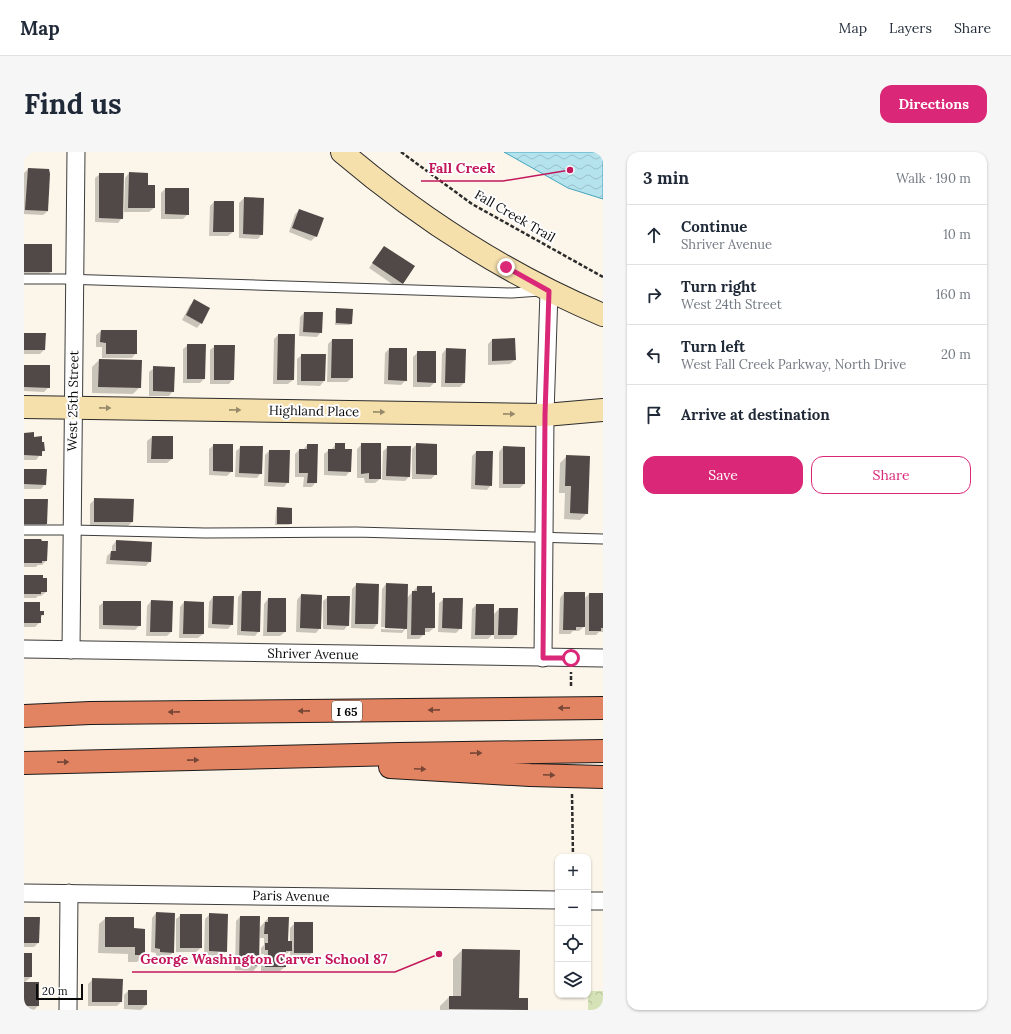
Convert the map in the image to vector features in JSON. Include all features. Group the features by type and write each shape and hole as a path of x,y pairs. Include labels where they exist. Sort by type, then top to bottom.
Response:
{"highway":[{"name":"I 65","path":"24,716 90,713 603,708"},
{"path":"24,711 90,713"},
{"path":"24,763 399,754 603,751"},
{"path":"241,758 530,775 603,777"}],"street":[{"name":"West 25th Street","path":"71,650 76,152"},
{"path":"342,152 372,177 442,228 493,260 549,291 603,315"},
{"path":"543,658 545,415 549,291"},
{"name":"Highland Place","path":"24,407 545,415 603,410"},
{"name":"Shriver Avenue","path":"24,649 603,658"},
{"name":"Paris Avenue","path":"24,893 555,900"},
{"path":"68,1010 69,893"},
{"path":"591,901 603,901"}],"lane":[{"path":"24,279 74,279 500,293 549,291"},
{"path":"24,530 205,533 356,532 603,539"}],"path":[{"name":"Fall Creek Trail","path":"401,152 472,204 603,278"},
{"path":"572,787 573,854"}],"green space":[{"path":"591,991 603,991 603,1010 588,1010 588,998 591,998"}],"water":[{"path":"504,152 603,152 603,199 568,188"}],"building":[{"path":"28,168 49,169 48,211 25,210"},
{"path":"129,172 148,173 148,185 155,185 155,208 128,208"},
{"path":"99,173 124,173 123,219 99,218"},
{"path":"165,188 189,188 189,215 165,214"},
{"path":"244,197 264,198 263,235 243,234"},
{"path":"214,201 234,201 234,232 213,232"},
{"path":"299,209 324,218 317,237 292,228"},
{"path":"24,244 52,244 52,272 24,272"},
{"path":"384,246 415,266 403,284 372,263"},
{"path":"194,299 210,308 202,324 186,315"},
{"path":"336,308 353,309 352,324 336,323"},
{"path":"304,312 323,312 322,333 303,332"},
{"path":"101,330 137,330 137,354 106,354 106,343 100,342"},
{"path":"24,333 46,333 45,350 24,350"},
{"path":"278,334 295,334 294,380 277,380"},
{"path":"515,338 516,360 492,361 492,339"},
{"path":"332,339 353,339 353,378 331,378"},
{"path":"187,344 206,344 205,379 187,379"},
{"path":"214,345 235,345 234,380 214,380"},
{"path":"389,348 407,348 407,381 388,380"},
{"path":"446,348 466,349 465,383 445,383"},
{"path":"417,351 436,351 436,383 417,382"},
{"path":"301,354 326,354 325,381 301,381"},
{"path":"99,359 142,360 141,388 98,387"},
{"path":"24,365 50,365 50,388 24,387"},
{"path":"153,366 175,367 174,392 153,391"},
{"path":"34,432 34,437 42,436 42,442 44,442 45,451 42,451 42,456 24,455 24,433"},
{"path":"152,436 173,436 173,459 151,459"},
{"path":"335,443 345,443 345,449 352,449 351,472 328,471 328,449 335,449"},
{"path":"361,443 381,443 381,479 369,479 369,473 361,474"},
{"path":"416,443 437,444 437,475 416,474"},
{"path":"213,444 233,444 233,472 213,471"},
{"path":"307,444 318,444 317,483 307,483 308,473 299,473 299,449 307,449"},
{"path":"240,446 263,446 262,474 239,473"},
{"path":"387,446 411,446 410,477 386,476"},
{"path":"503,446 525,447 525,484 503,484"},
{"path":"269,450 290,450 289,483 268,482"},
{"path":"476,451 493,451 492,486 475,485"},
{"path":"566,455 590,456 588,514 570,513 571,486 565,486"},
{"path":"24,469 47,469 46,485 24,484"},
{"path":"94,498 134,499 133,522 94,522"},
{"path":"24,499 48,499 47,524 24,524"},
{"path":"277,507 292,508 292,524 277,524"},
{"path":"24,539 41,539 42,541 48,541 47,561 42,561 42,563 24,563"},
{"path":"116,540 152,542 151,562 110,560 111,551 116,551"},
{"path":"24,575 43,575 43,578 47,578 47,592 41,592 41,594 24,594"},
{"path":"356,583 379,584 378,624 355,624"},
{"path":"386,583 408,584 407,629 385,628"},
{"path":"417,586 432,586 432,593 435,592 435,628 425,628 425,635 411,635 412,591 417,591"},
{"path":"242,591 261,591 260,632 241,631"},
{"path":"564,592 585,592 585,627 576,627 576,630 563,630"},
{"path":"589,593 603,593 603,628 601,628 601,631 589,631"},
{"path":"301,594 322,595 321,629 300,628"},
{"path":"213,596 234,596 233,625 212,624"},
{"path":"327,596 350,596 349,626 327,625"},
{"path":"268,598 286,598 286,632 267,632"},
{"path":"443,598 463,598 462,629 442,628"},
{"path":"151,600 173,601 172,632 150,632"},
{"path":"103,601 141,601 141,626 103,625"},
{"path":"184,601 204,602 204,634 183,634"},
{"path":"24,602 40,602 40,611 44,611 44,615 41,615 41,623 24,623"},
{"path":"476,604 494,604 494,635 475,635"},
{"path":"499,608 518,608 517,635 498,635"},
{"path":"156,912 175,913 174,953 160,952 160,949 155,948"},
{"path":"209,913 228,914 227,952 209,951"},
{"path":"180,914 202,914 202,948 180,948"},
{"path":"240,916 260,916 259,966 239,966"},
{"path":"24,917 40,917 39,943 24,943"},
{"path":"105,917 134,917 134,928 145,929 145,955 135,955 135,947 105,947"},
{"path":"268,917 289,917 288,941 292,941 292,951 286,951 286,967 265,967 265,959 268,959 268,950 265,950 265,943 268,943 268,934 264,934 265,922 268,922"},
{"path":"294,922 313,922 313,953 294,953"},
{"path":"462,949 520,950 519,998 528,998 528,1010 449,1009 449,996 461,996"},
{"path":"24,953 32,953 32,977 24,977"},
{"path":"92,978 123,979 122,1002 92,1002"},
{"path":"24,982 39,982 39,1006 24,1006"},
{"path":"128,990 147,990 147,1005 128,1005"}],"place":[{"name":"Fall Creek","path":"570,170"},
{"name":"George Washington Carver School 87","path":"439,954"}],"route":[{"path":"506,267 549,291 545,415 543,658 571,658"}]}
